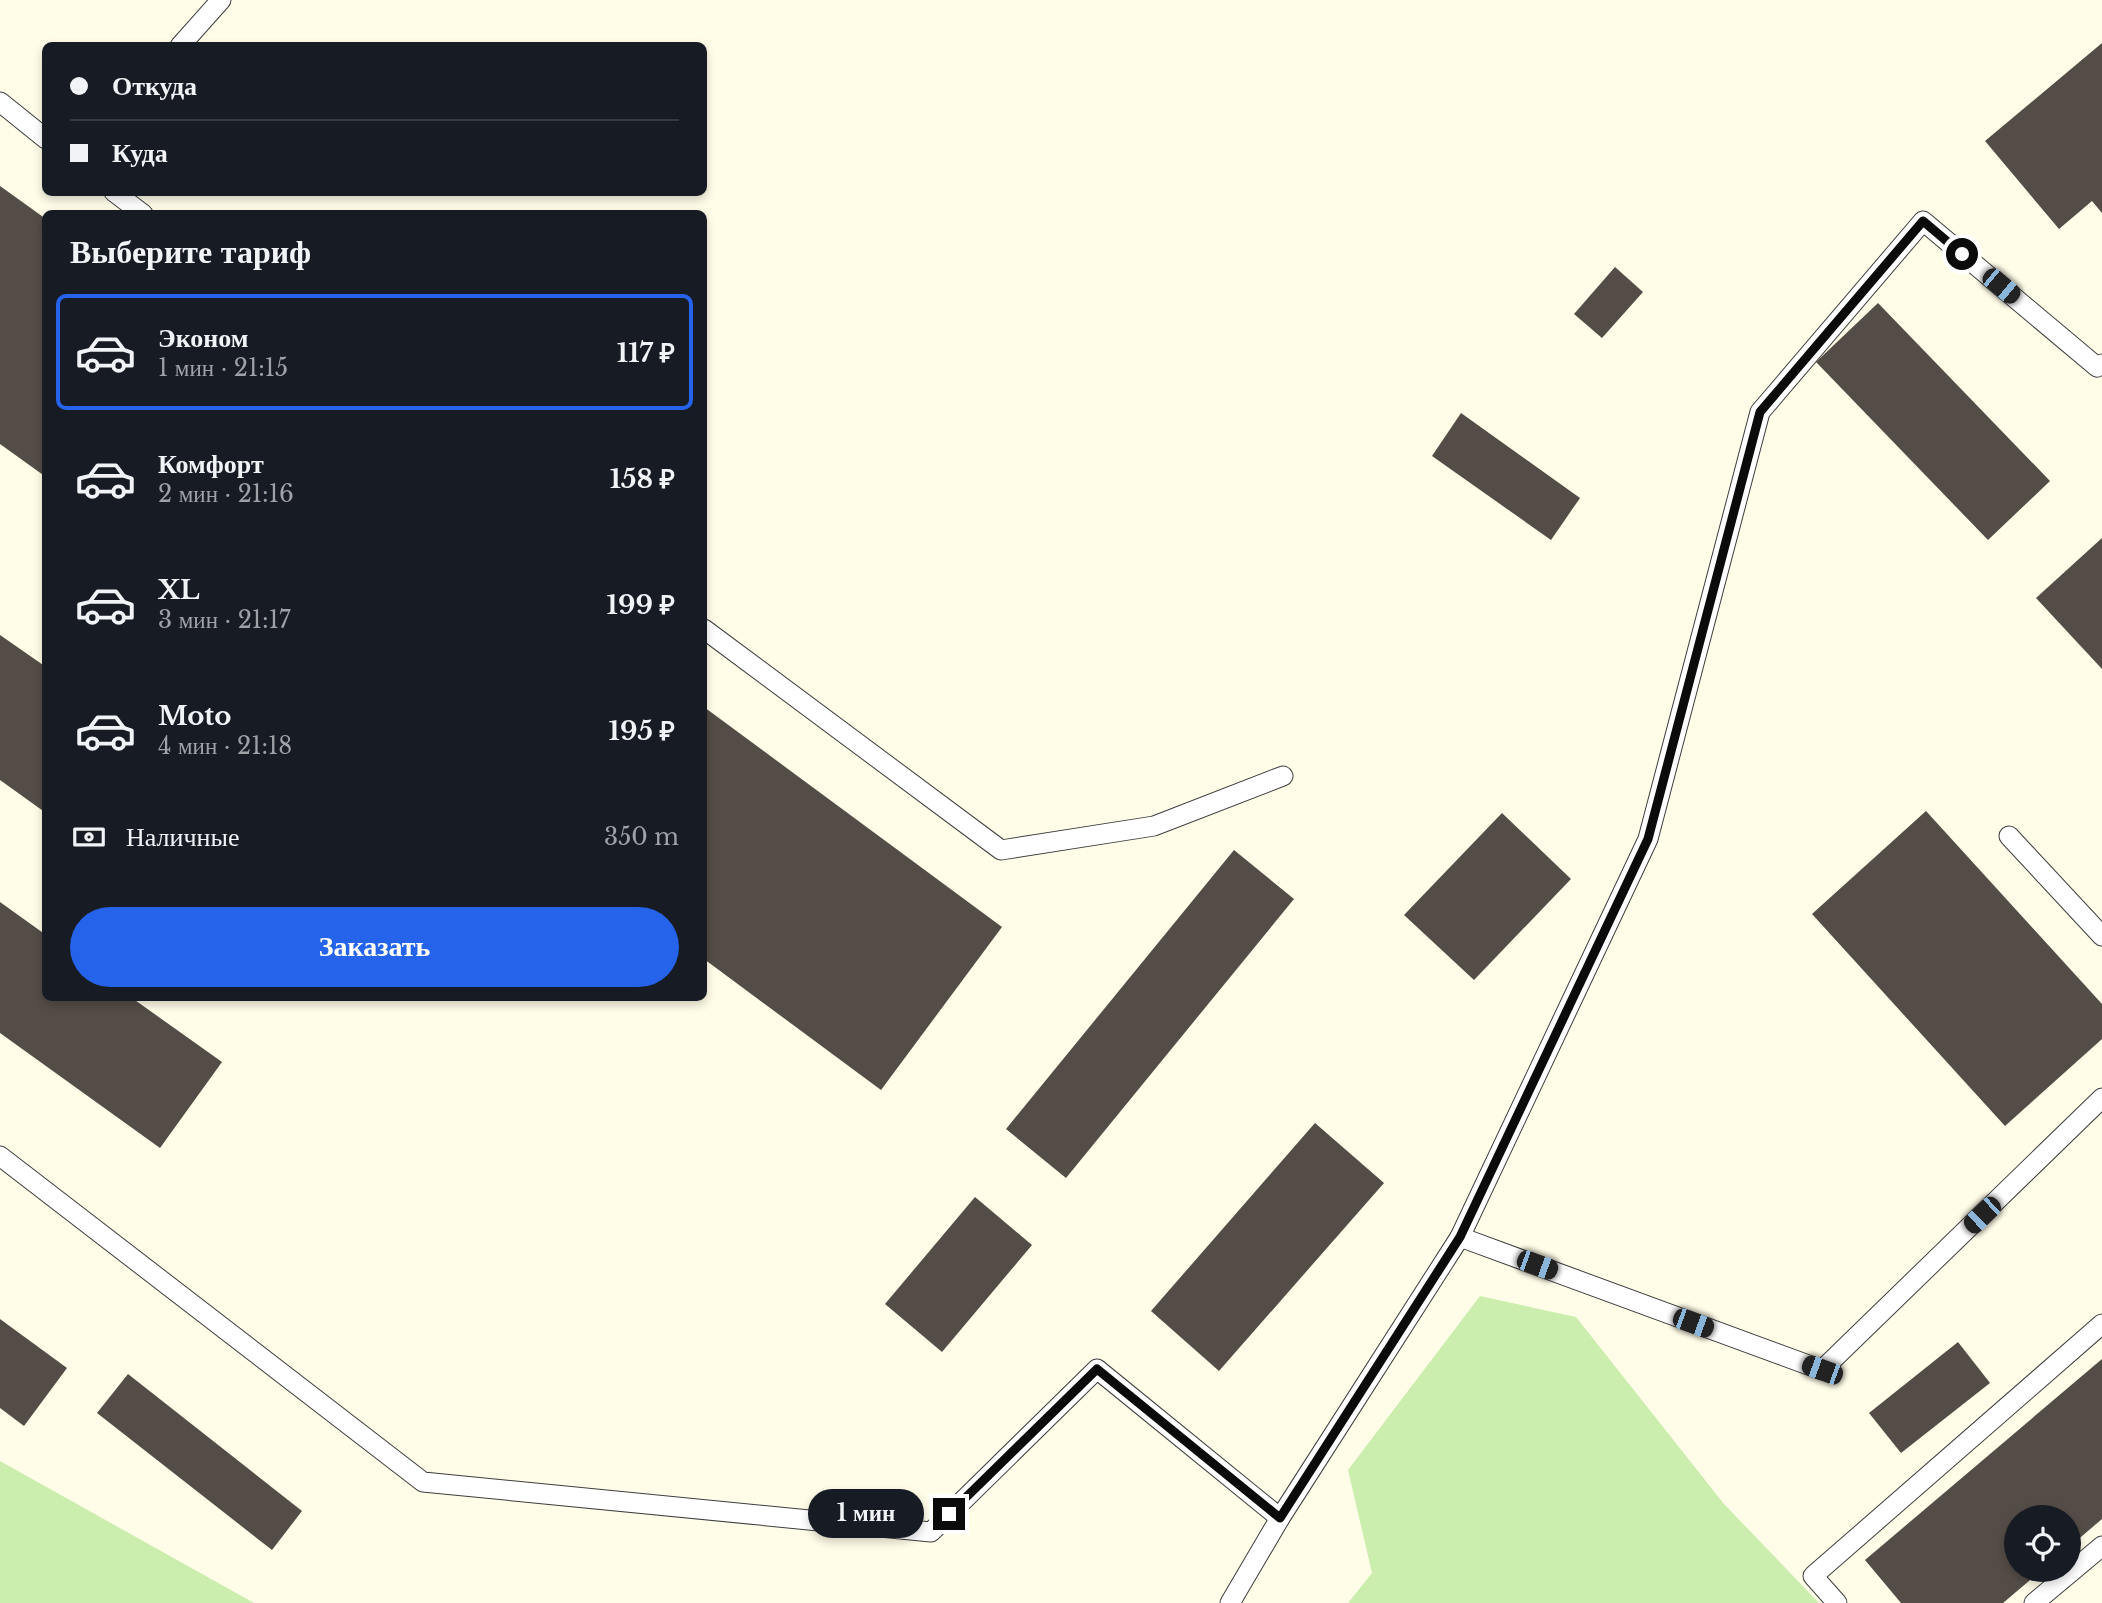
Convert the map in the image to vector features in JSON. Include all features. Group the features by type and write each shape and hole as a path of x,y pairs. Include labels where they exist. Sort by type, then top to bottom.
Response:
{"lane":[{"path":"183,42 220,0"},
{"path":"0,102 42,136"},
{"path":"119,196 138,210"},
{"path":"1230,1603 1280,1518 1460,1237 1648,839 1760,412 1923,221 2100,368"},
{"path":"707,631 1001,850 1153,826 1283,776"},
{"path":"2009,836 2102,936"},
{"path":"1460,1237 1822,1370 2102,1098"},
{"path":"0,1156 423,1482 931,1532 1097,1369 1280,1518"},
{"path":"1837,1603 1812,1576 2102,1324"},
{"path":"2034,1603 2102,1546"}],"green space":[{"path":"1480,1296 1576,1317 1724,1504 1819,1603 1348,1603 1372,1573 1348,1470"},
{"path":"0,1461 254,1603 0,1603"}],"building":[{"path":"2102,43 2102,213 2092,201 2059,229 1985,141"},
{"path":"0,186 42,216 42,474 0,444"},
{"path":"1615,267 1643,292 1602,338 1574,314"},
{"path":"1878,303 2050,481 1988,540 1816,362"},
{"path":"1461,413 1580,498 1551,540 1432,456"},
{"path":"2102,538 2102,669 2036,598"},
{"path":"0,635 42,664 42,810 0,780"},
{"path":"707,709 1002,927 881,1090 707,961"},
{"path":"1926,811 2102,1004 2102,1039 2005,1126 1812,914"},
{"path":"1502,813 1571,879 1474,980 1404,915"},
{"path":"1234,850 1294,899 1066,1178 1006,1129"},
{"path":"0,902 42,932 42,1001 136,1001 222,1062 160,1148 0,1033"},
{"path":"1315,1123 1384,1183 1219,1371 1151,1311"},
{"path":"975,1197 1032,1245 942,1352 885,1304"},
{"path":"0,1319 67,1368 24,1426 0,1408"},
{"path":"1958,1342 1990,1383 1901,1453 1869,1413"},
{"path":"2102,1359 2102,1519 2081,1537 2081,1505 2004,1505 2004,1582 2028,1582 2003,1603 1901,1603 1865,1560"},
{"path":"128,1374 302,1511 272,1550 97,1413"}],"route":[{"path":"949,1514 1097,1369 1280,1518 1460,1237 1648,839 1760,412 1923,221 1962,254"}]}
